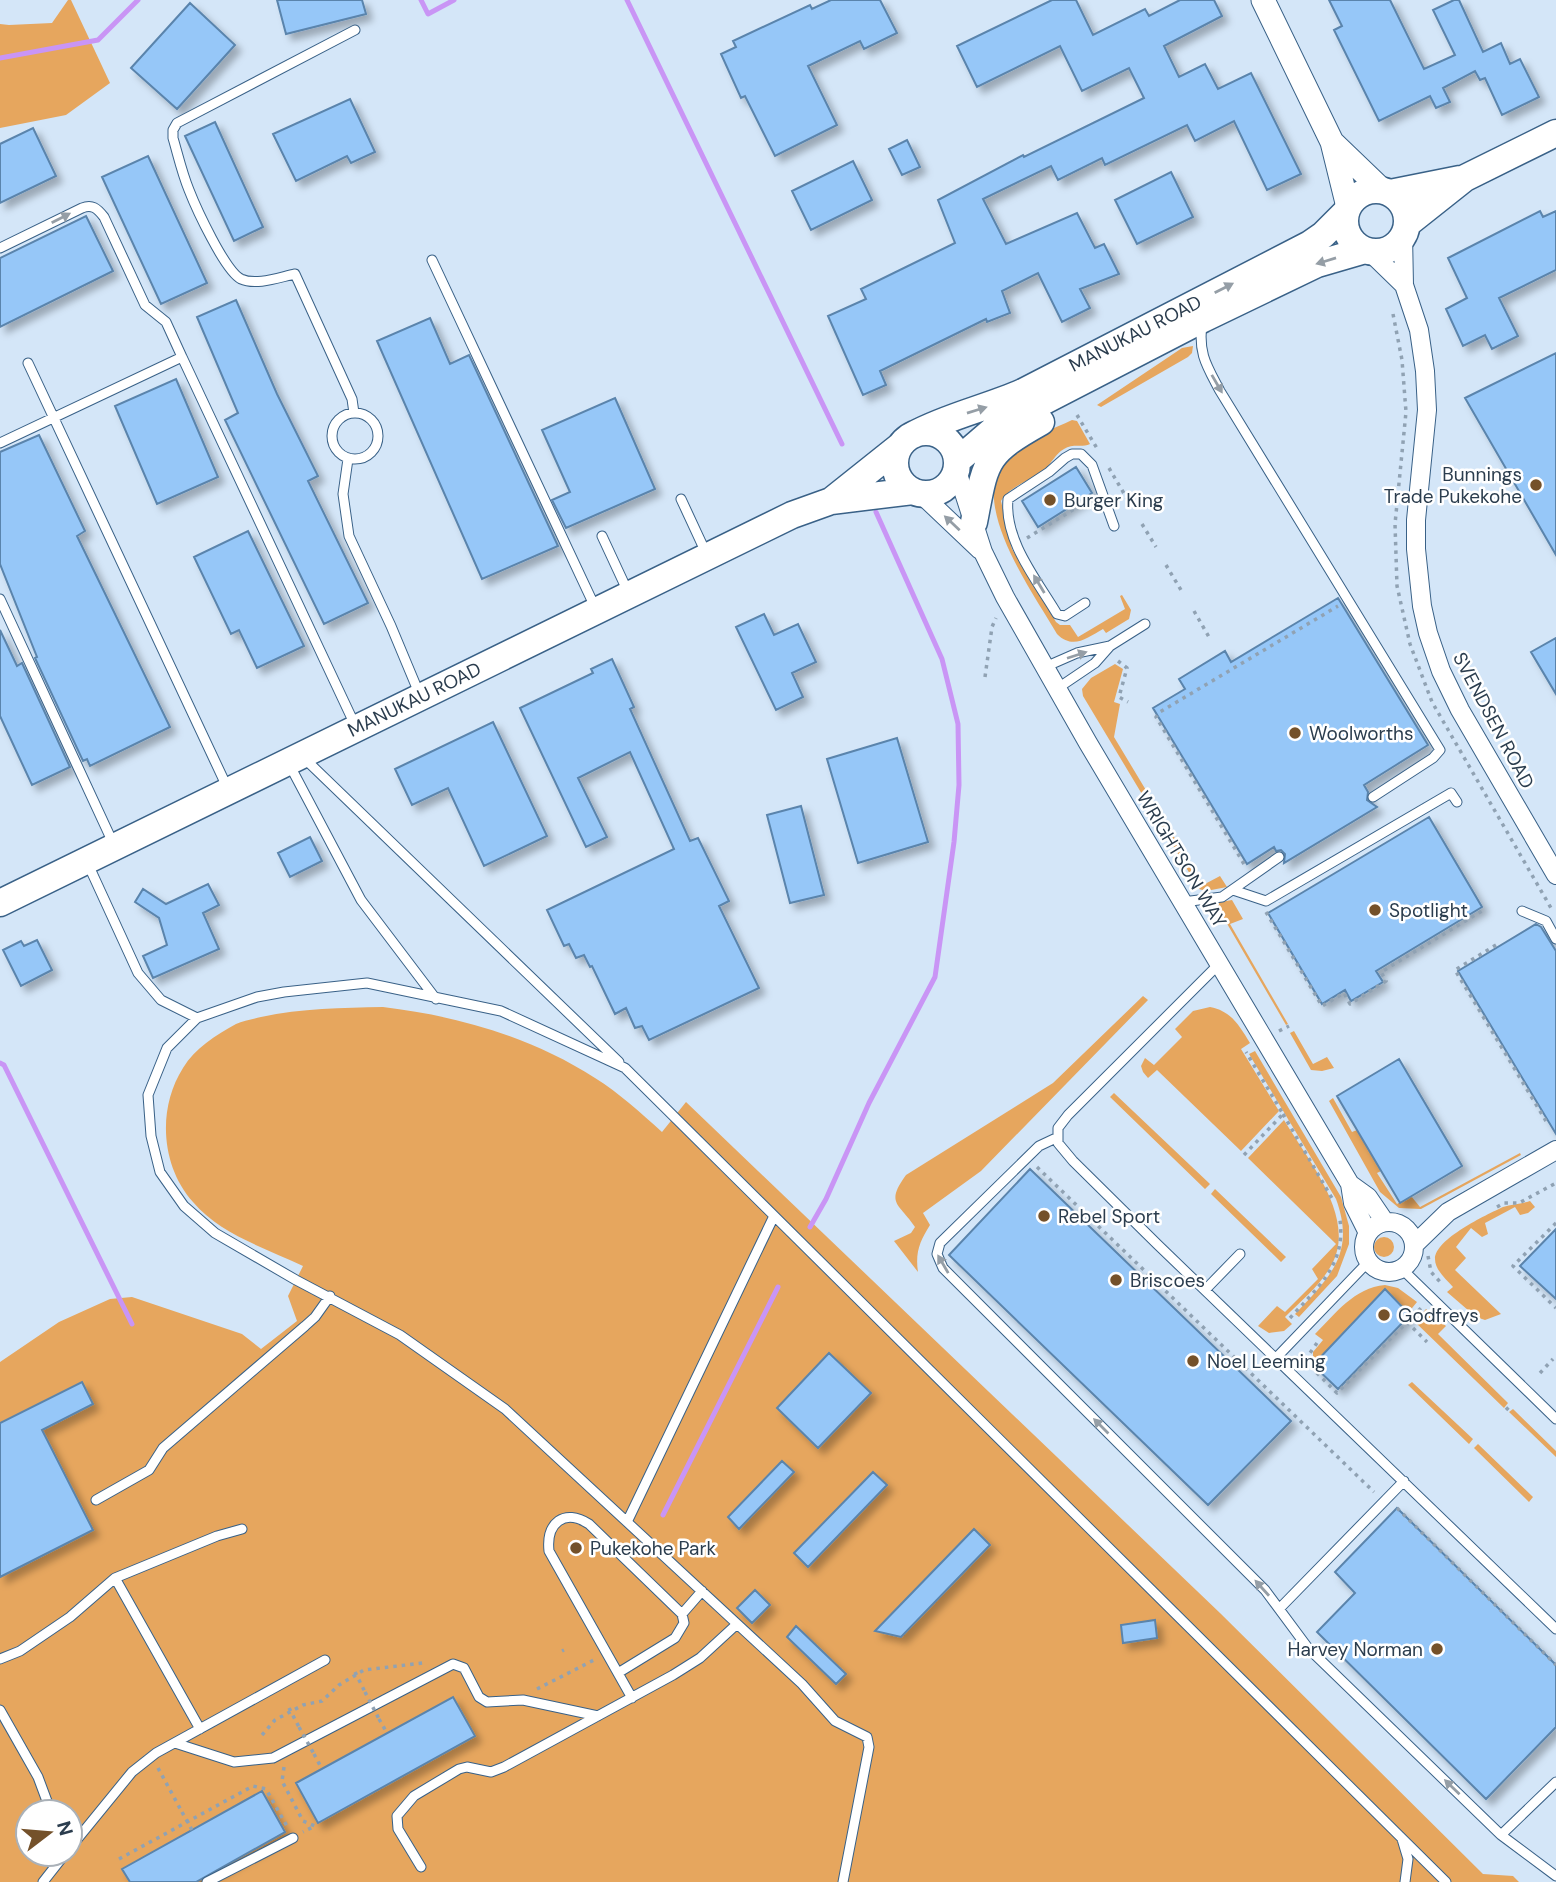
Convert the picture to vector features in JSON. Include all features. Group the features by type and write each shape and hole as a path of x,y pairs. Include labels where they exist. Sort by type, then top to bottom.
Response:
{"main road":[{"path":"1465,178 1386,192 1373,190 1358,195 1347,210 1346,231 1357,246 1367,251 1389,249 1405,230 1465,178 1556,132"},
{"path":"1386,192 1403,206 1405,230"},
{"name":"MANUKAU ROAD","path":"831,501 907,441 943,420 975,412 1023,392 1310,244 1323,236 1347,210"},
{"name":"MANUKAU ROAD","path":"957,465 1000,424 1203,319 1317,264 1367,251"},
{"path":"974,522 983,474 996,452 1011,439 1083,399 1140,352"},
{"path":"922,433 938,435 951,446 957,465 948,485 931,494 917,493 905,485 898,477 895,467 907,441 922,433"},
{"name":"MANUKAU ROAD","path":"0,903 792,515 831,501 917,493"}],"street":[{"path":"1263,0 1332,142 1347,210"},
{"path":"1332,142 1386,192"},
{"path":"1404,285 1405,230"},
{"path":"1367,251 1404,285"},
{"name":"SVENDSEN ROAD","path":"1404,285 1416,321 1425,371 1426,424 1416,520 1416,549 1422,606 1428,633 1441,671 1460,710 1556,875"},
{"name":"WRIGHTSON WAY","path":"957,465 983,552 1004,597 1350,1184 1353,1203 1368,1233"},
{"name":"WRIGHTSON WAY","path":"917,493 983,552"},
{"path":"1448,1212 1421,1249 1401,1268 1388,1272 1369,1261 1364,1248 1368,1233 1378,1224 1448,1212 1556,1150"},
{"name":"WRIGHTSON WAY","path":"1350,1184 1368,1197 1393,1223"},
{"path":"1393,1223 1408,1230 1421,1249"}],"lane":[{"path":"354,413 352,399 295,274 255,281 235,275 215,243 188,189 173,130 177,123 355,30"},
{"path":"0,248 88,205 97,208 104,217 145,305 166,323 356,728"},
{"path":"432,260 597,610"},
{"path":"1203,319 1200,341 1205,363 1440,750 1433,758 1373,797"},
{"path":"0,443 182,358"},
{"path":"28,363 229,790"},
{"path":"354,413 369,418 375,424 378,440 370,454 363,458 348,459 335,449 332,433 339,419 354,413"},
{"path":"1085,603 1065,616 1057,614 1019,551 1008,514 1008,499 1065,458 1072,454 1082,454 1092,465 1114,526"},
{"path":"348,459 343,494 349,536 391,626 420,697"},
{"path":"681,499 707,556"},
{"path":"602,536 629,594"},
{"path":"0,599 115,846"},
{"path":"1058,688 1095,663 1110,646 1145,624"},
{"path":"1045,667 1077,653 1110,646"},
{"path":"294,758 304,795 361,901 436,999"},
{"path":"294,758 625,1068 1447,1882"},
{"path":"1233,890 1266,901 1451,793 1457,802"},
{"path":"1183,902 1222,897 1279,857"},
{"path":"86,861 138,973 162,1000 197,1018"},
{"path":"1522,911 1546,921 1556,939"},
{"path":"1219,964 1081,1101 1058,1128 1056,1138 1073,1161 1556,1629"},
{"path":"625,1068 501,1012 367,983 284,992 257,997 197,1018 167,1048 148,1095 151,1136 160,1172 184,1206 215,1233 400,1335 506,1409 802,1684 835,1721 867,1737 869,1746 843,1882"},
{"path":"1056,1138 1038,1146 940,1243 937,1254 939,1262 1265,1590 1308,1648 1501,1835 1556,1876"},
{"path":"627,1522 774,1216"},
{"path":"1205,1290 1240,1254"},
{"path":"1276,1358 1369,1261"},
{"path":"1401,1268 1556,1419"},
{"path":"96,1500 149,1470 163,1448 315,1317 330,1296"},
{"path":"1279,1609 1404,1481"},
{"path":"618,1673 675,1639 684,1623 682,1614 589,1524 573,1517 555,1523 550,1530 549,1551 632,1698"},
{"path":"0,1659 20,1651 60,1624 115,1578 217,1536 242,1529"},
{"path":"115,1578 200,1729"},
{"path":"682,1614 702,1591"},
{"path":"421,1867 398,1829 397,1816 414,1796 459,1769 467,1767 491,1772 504,1768 700,1658 737,1624"},
{"path":"84,1831 132,1772 156,1753 325,1660"},
{"path":"175,1743 234,1762 273,1758 453,1664 464,1668 479,1697 487,1702 523,1700 598,1716"},
{"path":"0,1710 38,1777 46,1798"},
{"path":"1501,1835 1556,1782"},
{"path":"1401,1837 1408,1859 1405,1882"},
{"path":"207,1882 293,1838"},
{"path":"43,1882 54,1868"}],"path":[{"path":"1026,539 1097,495"},
{"path":"1142,524 1156,547"},
{"path":"1166,565 1181,590"},
{"path":"1244,864 1156,717 1160,712 1341,605 1335,596"},
{"path":"985,677 992,627 1004,597"},
{"path":"1194,611 1209,637"},
{"path":"1118,660 1126,668 1119,697 1128,702"},
{"path":"1271,909 1266,912 1322,1006 1344,993 1350,1004 1386,981 1381,972 1485,909"},
{"path":"1496,945 1455,970 1546,1121"},
{"path":"1279,1031 1289,1026"},
{"path":"1246,1052 1336,1205"},
{"path":"1244,1155 1283,1114"},
{"path":"1036,1166 1376,1493"},
{"path":"1493,1209 1504,1203 1520,1203 1556,1183"},
{"path":"1290,1318 1329,1275 1337,1257 1342,1234 1340,1218"},
{"path":"1556,1223 1513,1266 1556,1308"},
{"path":"1421,1249 1431,1272 1442,1284"},
{"path":"1317,1343 1310,1353 1311,1368 1337,1393 1421,1308"},
{"path":"1407,1322 1427,1342"},
{"path":"1540,1373 1553,1359"},
{"path":"1397,1508 1556,1665"},
{"path":"513,1701 594,1660"},
{"path":"262,1735 275,1720 290,1710 322,1701 355,1673 433,1662 439,1670"},
{"path":"355,1673 387,1733"},
{"path":"290,1710 322,1769"},
{"path":"285,1769 282,1781 303,1821 315,1826 309,1829"},
{"path":"161,1774 192,1830"},
{"path":"119,1859 253,1786 266,1789 293,1838"}],"shaded area":[{"path":"68,0 71,0 110,83 66,115 0,128 0,24 52,23"},
{"path":"1193,346 1188,357 1101,407 1097,405 1182,348"},
{"path":"1072,420 1077,421 1090,444 1064,449 1045,469 1010,491 1001,501 1012,549 1056,622 1070,625 1078,637 1125,609 1120,596 1122,595 1131,610 1129,619 1106,633 1103,629 1086,639 1074,642 1057,634 1021,574 1000,526 994,502 995,481 1003,462 1017,448 1035,437"},
{"path":"1115,664 1123,669 1114,702 1120,704 1114,737 1203,885 1220,876 1227,887 1206,891 1199,889 1083,696 1082,689 1091,678"},
{"path":"1232,900 1243,919 1230,924 1288,1024 1286,1025 1215,903"},
{"path":"1143,996 1148,1000 981,1171 923,1213 930,1225 919,1247 918,1272 894,1241 911,1233 915,1227 895,1198 906,1175 1053,1083"},
{"name":"Pukekohe Park","path":"383,1007 439,1016 493,1030 545,1051 595,1078 662,1132 686,1102 1220,1613 1483,1874 1513,1876 1519,1882 0,1882 0,1362 59,1322 110,1299 132,1297 242,1334 261,1349 297,1321 288,1296 303,1266 230,1232 193,1202 174,1172 166,1137 166,1119 169,1101 183,1068 200,1048 214,1037 236,1024 261,1017 322,1009"},
{"path":"1210,1007 1229,1015 1242,1030 1250,1043 1241,1049 1279,1111 1241,1151 1157,1070 1148,1078 1141,1066 1145,1058 1154,1065 1182,1037 1175,1029 1193,1011"},
{"path":"1294,1031 1313,1064 1327,1057 1334,1068 1311,1070 1290,1033"},
{"path":"1255,1051 1341,1197 1349,1226 1349,1244 1337,1276 1299,1317 1295,1314 1329,1276 1336,1263 1343,1235 1341,1218 1336,1199 1249,1054"},
{"path":"1114,1093 1210,1184 1205,1189 1110,1097"},
{"path":"1333,1098 1352,1132 1357,1130 1381,1171 1377,1173 1397,1204 1411,1196 1420,1207 1520,1153 1521,1155 1421,1209 1399,1208 1380,1192 1329,1101"},
{"path":"1284,1120 1326,1189 1338,1227 1338,1246 1332,1264 1322,1279 1285,1317 1292,1324 1284,1331 1269,1333 1258,1326 1277,1306 1285,1312 1318,1279 1312,1269 1336,1244 1248,1158"},
{"path":"1215,1189 1286,1257 1281,1262 1211,1194"},
{"path":"1530,1201 1535,1207 1528,1213 1520,1215 1515,1207 1485,1223 1488,1234 1482,1237 1471,1228 1456,1247 1466,1258 1455,1270 1501,1314 1485,1320 1476,1317 1447,1292 1453,1287 1437,1267 1437,1251 1452,1236 1474,1222 1503,1207"},
{"path":"1384,1237 1391,1240 1394,1247 1391,1254 1384,1257 1377,1254 1374,1247 1377,1240"},
{"path":"1385,1285 1398,1288 1417,1302 1408,1313 1385,1289 1313,1365 1313,1352 1323,1340 1315,1334 1355,1296"},
{"path":"1426,1309 1446,1326 1438,1334 1508,1403 1504,1408 1415,1322"},
{"path":"1412,1382 1473,1439 1469,1444 1408,1385"},
{"path":"1513,1409 1556,1451 1556,1457 1509,1412"},
{"path":"1478,1444 1533,1497 1529,1502 1474,1448"}],"building":[{"path":"277,0 362,0 366,14 286,34"},
{"path":"831,0 880,0 897,33 864,49 860,41 808,66 837,125 775,156 745,96 741,98 721,54 736,47 733,41 810,5 812,9"},
{"path":"1052,0 1076,0 1093,35 1145,9 1149,16 1180,0 1214,0 1222,16 1164,46 1179,77 1205,64 1218,89 1251,73 1301,174 1267,190 1234,121 1195,141 1187,125 1105,165 1102,158 1058,180 1051,166 983,199 1006,244 1077,213 1095,248 1104,244 1119,274 1080,289 1090,308 1062,322 1038,273 1002,291 1010,313 987,322 986,319 880,371 886,385 863,395 828,316 866,299 861,289 955,243 938,200 1023,155 1024,157 1144,98 1129,68 1082,91 1060,46 977,87 957,46"},
{"path":"1329,0 1390,0 1424,69 1455,55 1433,10 1459,0 1483,52 1501,43 1510,64 1520,59 1539,97 1502,115 1485,78 1480,80 1475,71 1443,88 1450,102 1436,108 1430,96 1379,121 1334,30 1342,26"},
{"path":"190,3 235,45 177,109 131,68"},
{"path":"350,99 375,152 351,163 347,156 296,181 273,134"},
{"path":"215,122 263,227 234,241 185,136"},
{"path":"33,128 56,176 0,203 0,144"},
{"path":"907,140 920,167 902,175 889,149"},
{"path":"148,156 207,283 161,304 102,177"},
{"path":"853,161 872,200 811,230 792,191"},
{"path":"1171,172 1193,217 1137,244 1115,200"},
{"path":"1540,211 1543,217 1556,211 1556,270 1499,298 1518,336 1492,349 1485,335 1463,346 1446,309 1467,298 1448,258"},
{"path":"86,216 113,271 0,327 0,258"},
{"path":"236,300 277,394 318,476 308,481 368,603 324,624 225,420 238,413 197,317"},
{"path":"430,318 450,364 469,355 558,546 482,579 377,341"},
{"name":"Bunnings Trade Pukekohe","path":"1556,353 1556,555 1465,398"},
{"path":"176,379 218,477 157,504 115,406"},
{"path":"615,398 655,489 566,528 552,500 570,492 542,430"},
{"path":"39,435 85,531 77,536 170,727 90,766 87,759 83,761 35,658 37,657 0,564 0,452"},
{"path":"1076,467 1092,493 1038,527 1022,501"},
{"path":"248,531 304,646 257,668 239,630 231,634 194,557"},
{"name":"Woolworths","path":"1338,598 1428,745 1364,785 1368,792 1367,800 1377,807 1284,863 1285,854 1281,850 1276,851 1274,847 1247,864 1153,708 1185,689 1179,679 1225,651 1231,662"},
{"path":"764,614 774,635 798,624 816,662 792,673 803,697 776,710 736,627"},
{"path":"0,630 17,666 22,663 70,767 32,785 0,716"},
{"path":"1556,638 1556,694 1531,652"},
{"path":"612,659 634,707 630,709 690,841 698,838 729,901 719,906 759,988 649,1040 642,1026 635,1028 626,1008 615,1014 592,966 590,967 584,955 576,958 569,944 564,946 547,910 674,849 630,752 578,778 607,837 586,847 520,708 593,673 591,669"},
{"path":"493,722 547,836 484,866 448,788 412,805 395,769"},
{"path":"897,738 928,842 858,863 827,759"},
{"path":"801,806 824,895 790,903 767,815"},
{"name":"Spotlight","path":"1429,817 1482,907 1376,971 1383,982 1351,1001 1345,990 1322,1004 1268,913"},
{"path":"310,837 322,861 290,877 278,853"},
{"path":"208,884 219,905 203,913 219,949 153,978 143,956 167,945 159,918 135,902 143,889 166,904"},
{"path":"1536,924 1541,927 1556,951 1556,1134 1458,971"},
{"path":"37,940 52,970 21,986 3,950 21,941 24,946"},
{"path":"1399,1059 1462,1166 1400,1203 1337,1096"},
{"path":"1030,1169 1291,1421 1208,1505 949,1255"},
{"path":"1556,1229 1556,1299 1520,1266"},
{"path":"1385,1289 1410,1315 1338,1389 1313,1365"},
{"path":"829,1353 871,1393 818,1448 777,1408"},
{"path":"82,1382 93,1404 42,1430 93,1530 0,1577 0,1423"},
{"path":"782,1461 794,1472 739,1529 728,1517"},
{"path":"873,1472 887,1485 808,1567 794,1553"},
{"name":"Harvey Norman","path":"1397,1508 1556,1665 1556,1727 1486,1799 1317,1632 1355,1593 1335,1572"},
{"path":"974,1529 990,1545 901,1637 875,1631"},
{"path":"755,1590 770,1605 752,1623 737,1608"},
{"path":"1155,1620 1157,1638 1123,1643 1121,1625"},
{"path":"796,1626 846,1674 836,1684 787,1637"},
{"path":"453,1697 475,1736 318,1823 296,1783"},
{"path":"262,1791 285,1832 196,1882 130,1882 122,1869"}],"waterway":[{"path":"0,58 98,40 138,0"},
{"path":"421,0 428,14 454,0"},
{"path":"627,0 842,444"},
{"path":"810,1227 826,1199 869,1103 935,977 954,842 959,785 958,724 942,659 876,512"},
{"path":"0,1063 4,1065 132,1324"},
{"path":"663,1515 778,1287"}],"place":[{"name":"Bunnings Trade Pukekohe","path":"1536,485"},
{"name":"Burger King","path":"1050,500"},
{"name":"Woolworths","path":"1295,733"},
{"name":"Spotlight","path":"1375,910"},
{"name":"Rebel Sport","path":"1044,1216"},
{"name":"Briscoes","path":"1116,1280"},
{"name":"Godfreys","path":"1384,1315"},
{"name":"Noel Leeming","path":"1193,1361"},
{"name":"Pukekohe Park","path":"576,1548"},
{"name":"Harvey Norman","path":"1437,1649"}]}
